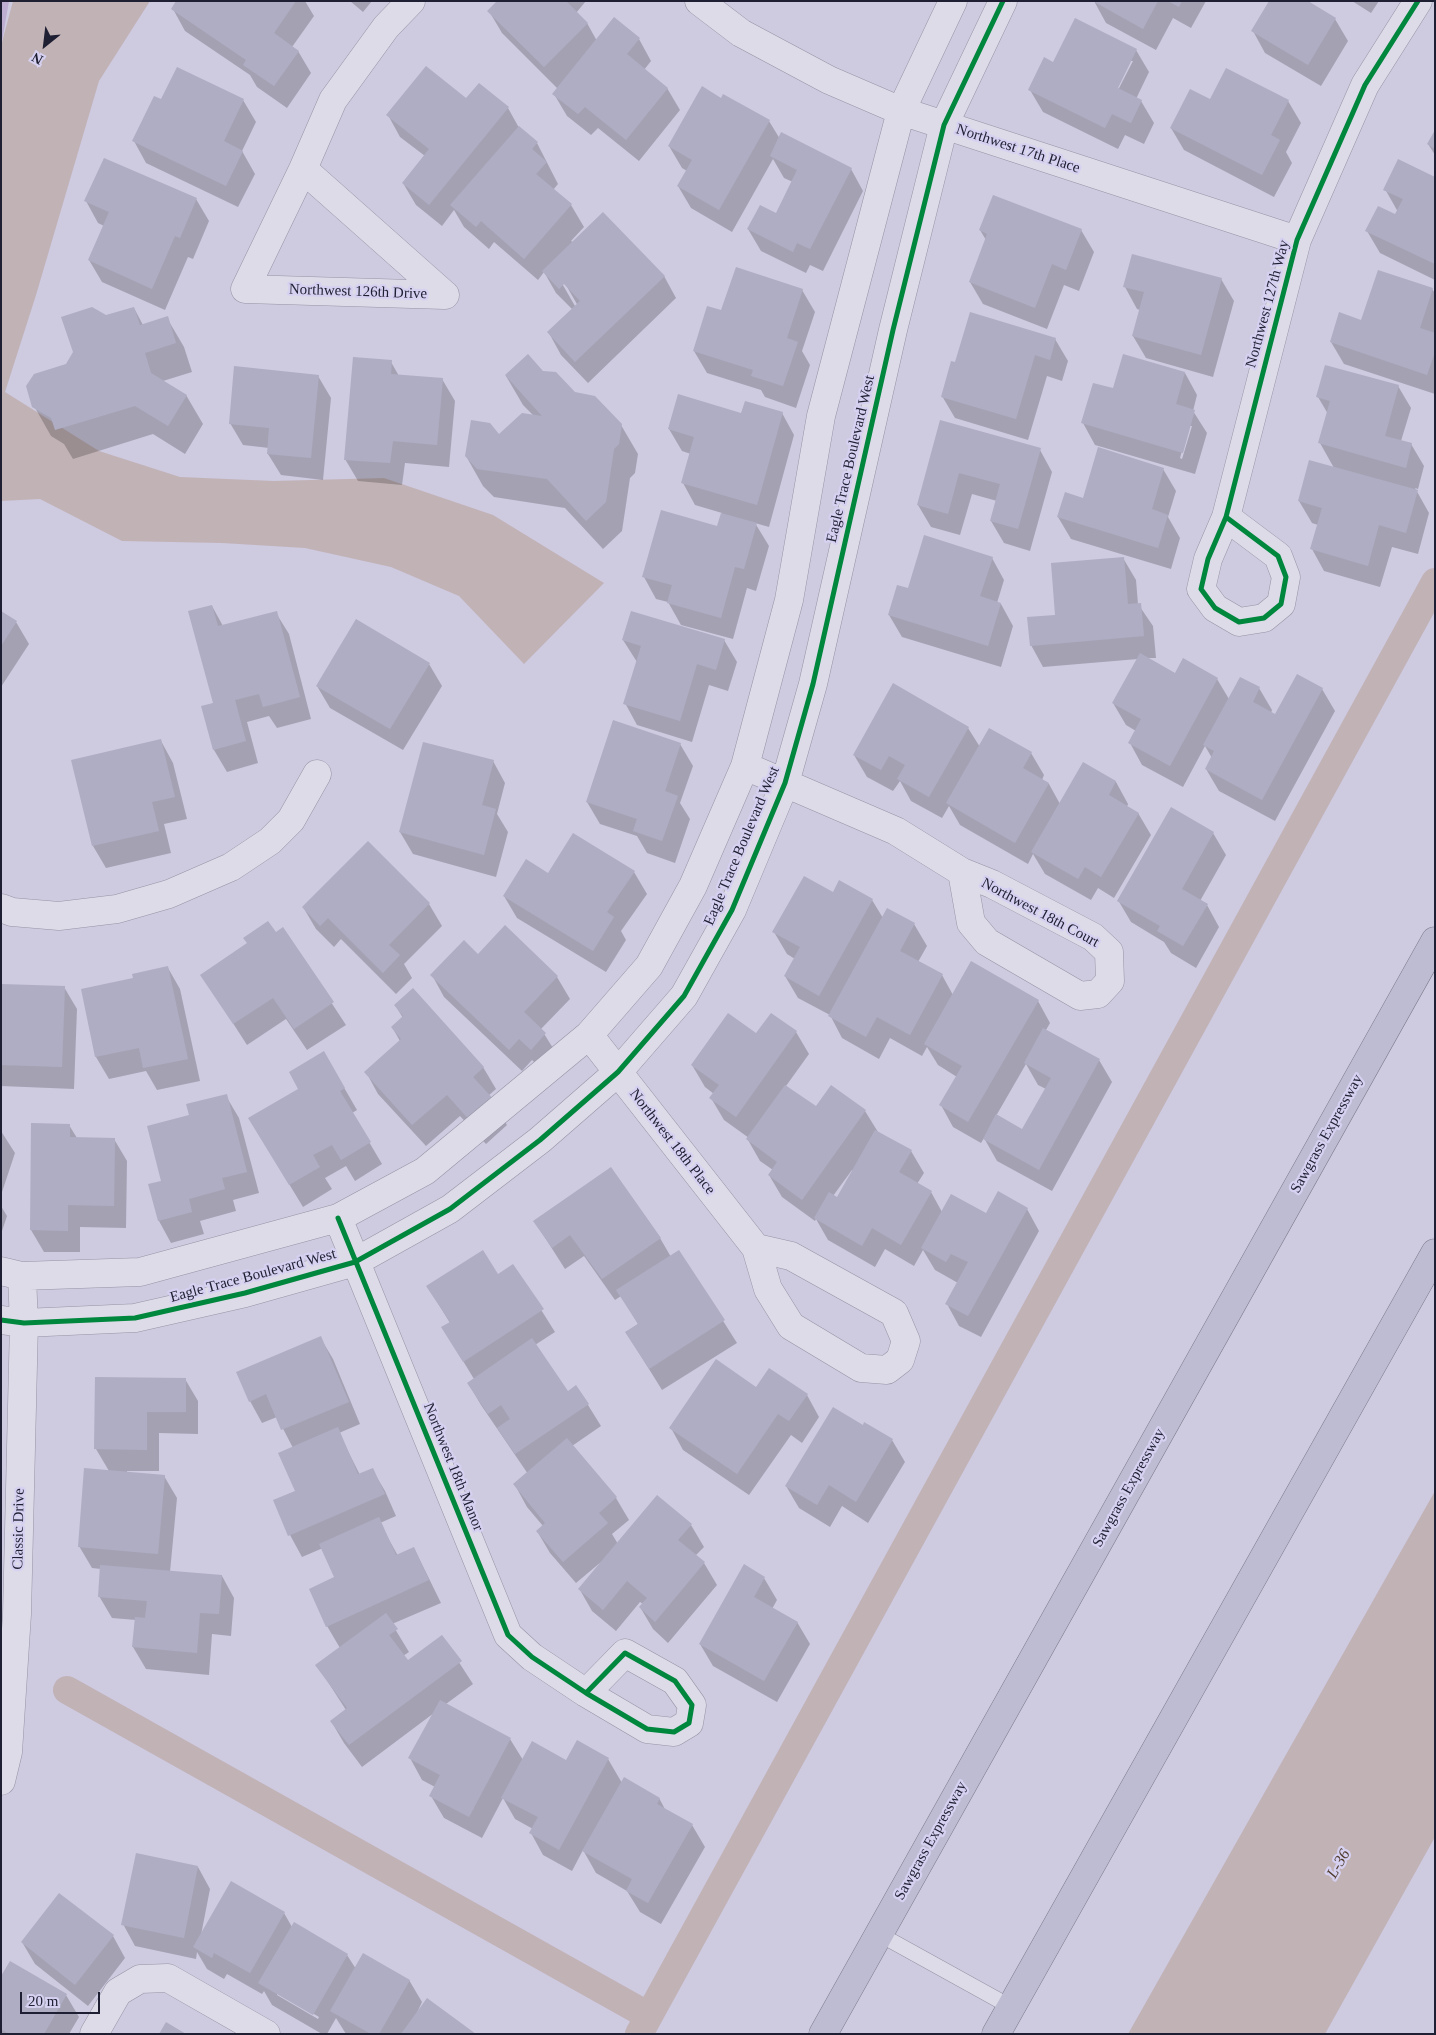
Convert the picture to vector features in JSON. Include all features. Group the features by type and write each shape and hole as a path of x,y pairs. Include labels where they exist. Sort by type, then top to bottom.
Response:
{"highway":[{"name":"Sawgrass Expressway","path":"823,2034 1435,941"},
{"path":"996,2034 1435,1253"}],"street":[{"name":"Northwest 126th Drive","path":"304,169 444,295 245,288 304,169 333,100 386,27 410,1"},
{"name":"Northwest 17th Place","path":"699,1 740,33 828,80 901,111 1297,240"},
{"name":"Eagle Trace Boulevard West","path":"12,1274 140,1272 338,1218 425,1171 589,1036 649,966 693,886 745,766 789,600 821,416 901,111 953,1"},
{"name":"Eagle Trace Boulevard West","path":"12,1322 135,1318 245,1293 355,1262 450,1210 540,1140 618,1072 684,996 732,910 785,783 812,684 893,330 944,126 1002,1"},
{"name":"Northwest 127th Way","path":"1226,517 1297,240 1365,85 1418,1"},
{"name":"Northwest 18th Court","path":"745,766 896,831 962,872 992,884 1093,937 1109,952 1110,981 1098,994 1080,996 987,942 970,923 962,872"},
{"path":"1,908 12,912 59,916 117,909 169,894 231,868 270,841 291,820 317,774"},
{"name":"Northwest 18th Place","path":"589,1036 756,1248 768,1289 791,1326 861,1368 887,1370 900,1360 906,1341 894,1313 791,1256 756,1248"},
{"name":"Northwest 18th Manor","path":"338,1218 508,1635 532,1658 586,1692"},
{"name":"Classic Drive","path":"1,1781 8,1752 17,1614 12,1274"},
{"path":"94,2034 118,1992 140,1979 168,1978 266,2034"}],"lane":[{"path":"879,1934 1011,2007"}],"shaded area":[{"path":"1,1 9,1 1,47"}],"water":[{"path":"13,1 150,1 99,81 36,295 5,392 99,451 180,477 274,481 384,478 493,515 604,583 524,664 459,596 391,567 305,548 222,543 122,541 40,499 1,501 1,46"},
{"name":"L-36","path":"1435,1491 1435,1837 1325,2034 1128,2034"}],"building":[{"path":"176,1 296,1 274,33 299,51 274,86 243,65 246,60 171,9"},
{"path":"497,1 566,1 588,23 544,67 487,11"},
{"path":"1093,1 1158,1 1143,29"},
{"path":"1168,1 1182,1 1179,7"},
{"path":"1269,1 1308,1 1336,18 1308,65 1251,31"},
{"path":"614,17 640,38 627,54 668,88 626,140 585,107 578,114 552,94"},
{"path":"1075,18 1137,49 1118,88 1142,100 1131,123 1112,114 1105,128 1028,90 1044,57 1053,62"},
{"path":"426,66 466,98 479,83 509,107 429,205 402,183 429,149 386,115"},
{"path":"177,67 244,99 224,141 243,151 226,186 132,141 154,96 161,99"},
{"path":"1226,68 1289,100 1271,135 1280,140 1262,175 1170,128 1190,89 1210,99"},
{"path":"702,86 721,98 723,94 770,120 719,210 677,186 692,160 668,146"},
{"path":"519,126 538,142 532,149 547,162 536,174 572,204 524,259 481,221 476,227 450,205"},
{"path":"1435,130 1435,149 1427,144"},
{"path":"781,132 852,168 810,249 797,243 793,252 747,229 760,205 776,213 797,170 770,156"},
{"path":"104,158 197,198 180,238 175,236 152,289 88,260 109,212 84,201"},
{"path":"1398,159 1435,177 1435,264 1365,231 1378,206 1395,214 1403,199 1383,190"},
{"path":"993,195 1082,229 1066,270 1052,264 1035,308 969,282 987,234 979,230"},
{"path":"603,212 665,276 575,362 547,332 580,301 564,284 559,289 542,271"},
{"path":"1132,254 1222,278 1201,355 1132,336 1144,292 1123,287"},
{"path":"736,267 803,289 787,338 798,342 783,386 751,376 753,370 693,351 707,306 721,310"},
{"path":"1378,270 1433,288 1420,328 1435,333 1435,352 1427,375 1330,342 1339,312 1361,320"},
{"path":"92,307 106,315 134,307 140,325 168,316 176,343 145,353 151,373 187,395 168,426 135,406 55,430 51,418 32,407 26,386 34,374 66,364 73,352 61,317"},
{"path":"970,312 1056,338 1050,360 1035,355 1016,419 941,397 951,361 955,362"},
{"path":"528,354 543,371 556,372 575,392 595,396 622,424 619,444 614,449 606,502 586,521 547,479 477,469 465,456 471,420 490,423 499,434 522,413 542,416 505,375"},
{"path":"1123,354 1185,372 1176,404 1195,410 1183,453 1081,423 1093,383 1113,388"},
{"path":"353,357 392,360 391,374 443,378 437,445 393,441 390,463 344,460"},
{"path":"1325,365 1399,385 1385,436 1412,443 1406,468 1318,443 1330,401 1316,397"},
{"path":"234,366 319,375 311,458 267,454 269,428 229,424"},
{"path":"678,394 741,413 745,401 783,412 757,505 681,483 694,437 668,429"},
{"path":"940,420 1041,448 1018,529 990,521 1000,484 959,473 948,514 917,505"},
{"path":"1098,447 1164,468 1152,509 1168,515 1158,548 1057,517 1065,492 1083,498"},
{"path":"1309,460 1418,490 1406,533 1379,525 1368,566 1310,549 1322,508 1298,501"},
{"path":"661,510 717,526 721,513 757,523 744,569 735,567 721,618 667,603 672,585 642,577"},
{"path":"924,535 993,557 980,596 1001,603 988,646 888,615 897,585 908,588"},
{"path":"1124,557 1128,604 1141,603 1144,636 1030,646 1027,617 1055,615 1051,563"},
{"path":"212,605 218,626 277,611 300,697 263,707 259,694 235,700 246,741 213,750 201,706 213,703 188,611"},
{"path":"1,611 17,621 1,646"},
{"path":"631,611 725,639 716,670 697,664 680,721 623,704 641,646 622,640"},
{"path":"356,619 430,663 390,729 316,686"},
{"path":"1140,653 1175,673 1183,658 1218,678 1170,766 1128,743 1141,719 1112,703"},
{"path":"1297,674 1323,688 1262,800 1205,769 1214,751 1203,745 1240,677 1260,687 1253,702 1275,714"},
{"path":"893,683 969,727 929,797 897,779 905,765 889,756 881,770 853,755"},
{"path":"613,720 681,743 665,791 678,796 662,841 633,831 637,819 586,802"},
{"path":"989,728 1032,752 1023,768 1049,783 1015,843 946,803"},
{"path":"161,739 175,797 152,802 159,831 92,846 71,760"},
{"path":"423,742 494,760 482,805 496,809 484,855 399,832"},
{"path":"1083,762 1116,781 1109,795 1139,813 1101,877 1085,867 1078,879 1031,852"},
{"path":"1171,807 1214,832 1182,889 1208,904 1183,946 1157,931 1160,926 1117,901"},
{"path":"573,833 635,871 607,912 614,917 593,951 503,896 526,859 548,873"},
{"path":"368,841 430,903 389,945 400,955 383,973 328,918 320,926 302,907"},
{"path":"804,876 833,892 839,880 873,899 819,996 784,976 800,947 772,932"},
{"path":"887,908 915,923 900,951 943,974 910,1035 877,1017 866,1037 828,1016"},
{"path":"268,921 276,932 283,927 334,1002 294,1029 273,998 233,1024 200,975 247,943 243,938"},
{"path":"505,925 558,976 524,1012 546,1033 531,1050 519,1039 509,1050 430,975 464,940 478,954"},
{"path":"971,961 1039,1000 968,1122 939,1105 962,1066 924,1044"},
{"path":"168,966 188,1059 143,1068 139,1048 95,1057 81,989 133,978 132,974"},
{"path":"1,984 65,986 62,1067 1,1065"},
{"path":"413,988 484,1067 473,1077 496,1102 472,1123 447,1095 412,1125 364,1072 401,1039 391,1027 403,1016 394,1005"},
{"path":"728,1013 756,1033 771,1013 797,1031 736,1117 709,1098 719,1085 691,1065"},
{"path":"1043,1028 1100,1059 1039,1170 983,1139 996,1114 1022,1129 1051,1078 1024,1063"},
{"path":"324,1051 345,1088 340,1091 371,1142 341,1160 332,1145 313,1155 320,1167 289,1185 248,1118 298,1089 289,1072"},
{"path":"785,1085 816,1106 831,1085 866,1110 802,1200 768,1175 777,1162 746,1139"},
{"path":"227,1094 247,1172 222,1178 225,1189 189,1199 192,1212 158,1221 148,1184 161,1181 147,1126 189,1115 186,1104"},
{"path":"31,1123 70,1124 70,1137 115,1138 114,1206 68,1205 68,1231 30,1230"},
{"path":"875,1130 912,1150 899,1172 932,1191 901,1245 872,1228 862,1246 814,1218 829,1192 837,1197"},
{"path":"611,1167 661,1238 602,1279 570,1235 552,1248 533,1221"},
{"path":"998,1191 1028,1208 968,1316 945,1304 968,1262 951,1254 946,1262 921,1248 951,1194 986,1213"},
{"path":"483,1250 498,1274 513,1264 544,1309 463,1362 441,1327 450,1322 426,1286"},
{"path":"679,1250 725,1320 649,1369 625,1332 638,1324 616,1290"},
{"path":"321,1336 349,1402 281,1430 266,1394 249,1402 236,1372"},
{"path":"532,1338 568,1391 576,1385 589,1404 515,1454 497,1428 510,1419 501,1405 488,1414 467,1383"},
{"path":"716,1359 756,1387 769,1368 808,1394 789,1421 778,1414 737,1474 669,1428"},
{"path":"95,1377 186,1378 186,1412 147,1412 147,1450 94,1449"},
{"path":"833,1407 863,1425 864,1422 893,1439 856,1502 829,1485 817,1505 785,1486"},
{"path":"338,1427 358,1474 373,1468 385,1494 288,1536 273,1500 295,1491 278,1453"},
{"path":"567,1438 617,1497 599,1513 608,1523 563,1562 536,1531 545,1523 513,1484"},
{"path":"84,1468 165,1475 158,1554 78,1547"},
{"path":"657,1495 692,1524 678,1540 705,1562 655,1622 639,1607 647,1598 627,1581 603,1610 578,1589"},
{"path":"379,1517 396,1555 414,1547 429,1580 326,1627 309,1589 334,1577 319,1544"},
{"path":"744,1564 765,1577 754,1597 798,1622 764,1681 699,1644"},
{"path":"100,1565 222,1575 219,1614 200,1613 197,1653 132,1647 135,1617 145,1618 147,1601 98,1597"},
{"path":"386,1613 398,1629 389,1635 408,1660 442,1635 462,1661 349,1745 330,1721 347,1708 315,1665"},
{"path":"440,1700 511,1738 469,1817 429,1796 440,1775 408,1758"},
{"path":"577,1740 609,1758 559,1850 529,1833 538,1817 501,1798 532,1741 566,1760"},
{"path":"624,1777 660,1798 657,1804 693,1824 648,1903 626,1891 632,1879 582,1851"},
{"path":"136,1853 198,1866 184,1938 121,1925"},
{"path":"231,1881 285,1912 250,1973 214,1953 212,1958 193,1947"},
{"path":"59,1893 114,1935 75,1985 21,1942"},
{"path":"294,1922 348,1954 313,2015 258,1983"},
{"path":"363,1953 410,1980 379,2034 371,2034 330,2011"},
{"path":"10,1961 67,1994 44,2034 9,2034 1,2029 1,1976"},
{"path":"427,1998 476,2034 401,2034"},
{"path":"166,2022 186,2034 159,2034"}],"waterway":[{"path":"639,2034 1435,582"},
{"path":"67,1690 649,2016"}],"cycle path":[{"path":"1,1320 24,1323 135,1318 245,1293 355,1262 450,1209 540,1140 618,1072 684,996 732,910 785,783 813,684 893,330 944,125 1003,1"},
{"path":"1226,517 1278,556 1286,577 1281,604 1264,618 1239,622 1215,608 1201,589 1208,559 1226,517 1297,240 1365,85 1418,1"},
{"path":"338,1218 508,1635 532,1657 586,1693 647,1729 674,1732 689,1723 692,1705 675,1681 625,1653 586,1693"}]}
